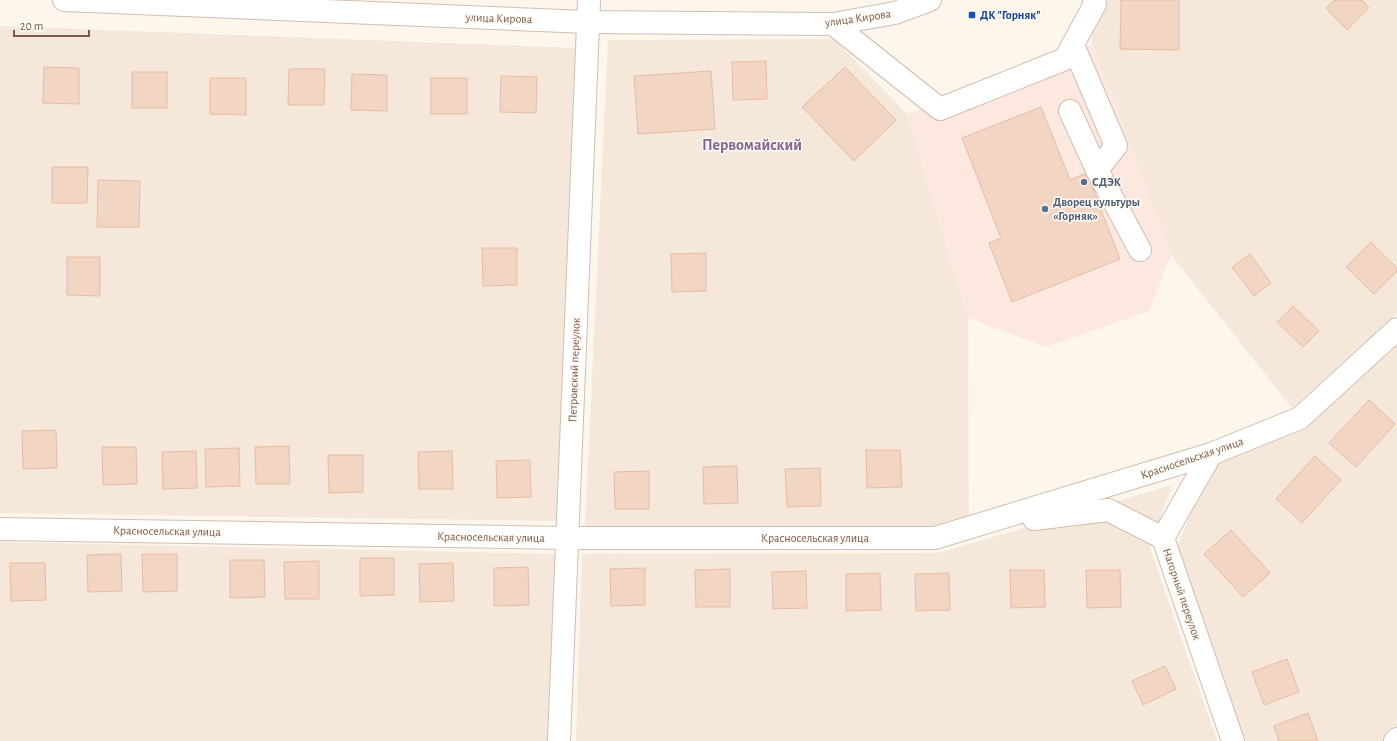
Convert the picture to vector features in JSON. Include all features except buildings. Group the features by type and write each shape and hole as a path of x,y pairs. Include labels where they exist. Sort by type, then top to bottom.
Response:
{"street":[{"name":"улица Кирова","path":"64,0 587,22 833,24 895,13 930,0"},
{"name":"Петровский переулок","path":"559,741 589,0"},
{"path":"833,24 940,109 1065,59 1095,4 1094,0"},
{"path":"1072,45 1116,146 1097,170"},
{"path":"1070,111 1097,170 1140,250"},
{"name":"Красносельская улица","path":"0,529 567,538 935,538 1211,454 1300,418 1397,329"},
{"name":"Нагорный переулок","path":"1211,454 1162,538 1233,741"},
{"name":"Красносельская улица","path":"979,525 1108,510 1162,538"}],"shaded area":[{"path":"1092,0 1397,0 1397,313 1292,408 1171,255 1092,44"},
{"path":"0,26 577,48 556,521 0,513"},
{"path":"834,39 907,114 968,318 969,516 933,527 585,529 608,40"},
{"path":"1092,44 1171,255 1149,311 1046,347 968,318 907,114"},
{"path":"1397,345 1397,726 1382,741 1245,741 1176,548 1209,472 1235,453 1301,431"},
{"path":"1172,485 1150,548 1217,741 576,741 582,554 938,553"},
{"path":"0,542 556,554 549,741 0,741"}],"place":[{"name":"ДК \"Горняк\"","path":"972,15"},
{"name":"СДЭК","path":"1084,182"},
{"name":"Дворец культуры «Горняк»","path":"1045,209"}],"district":[{"name":"Первомайский","path":"752,144"}]}
